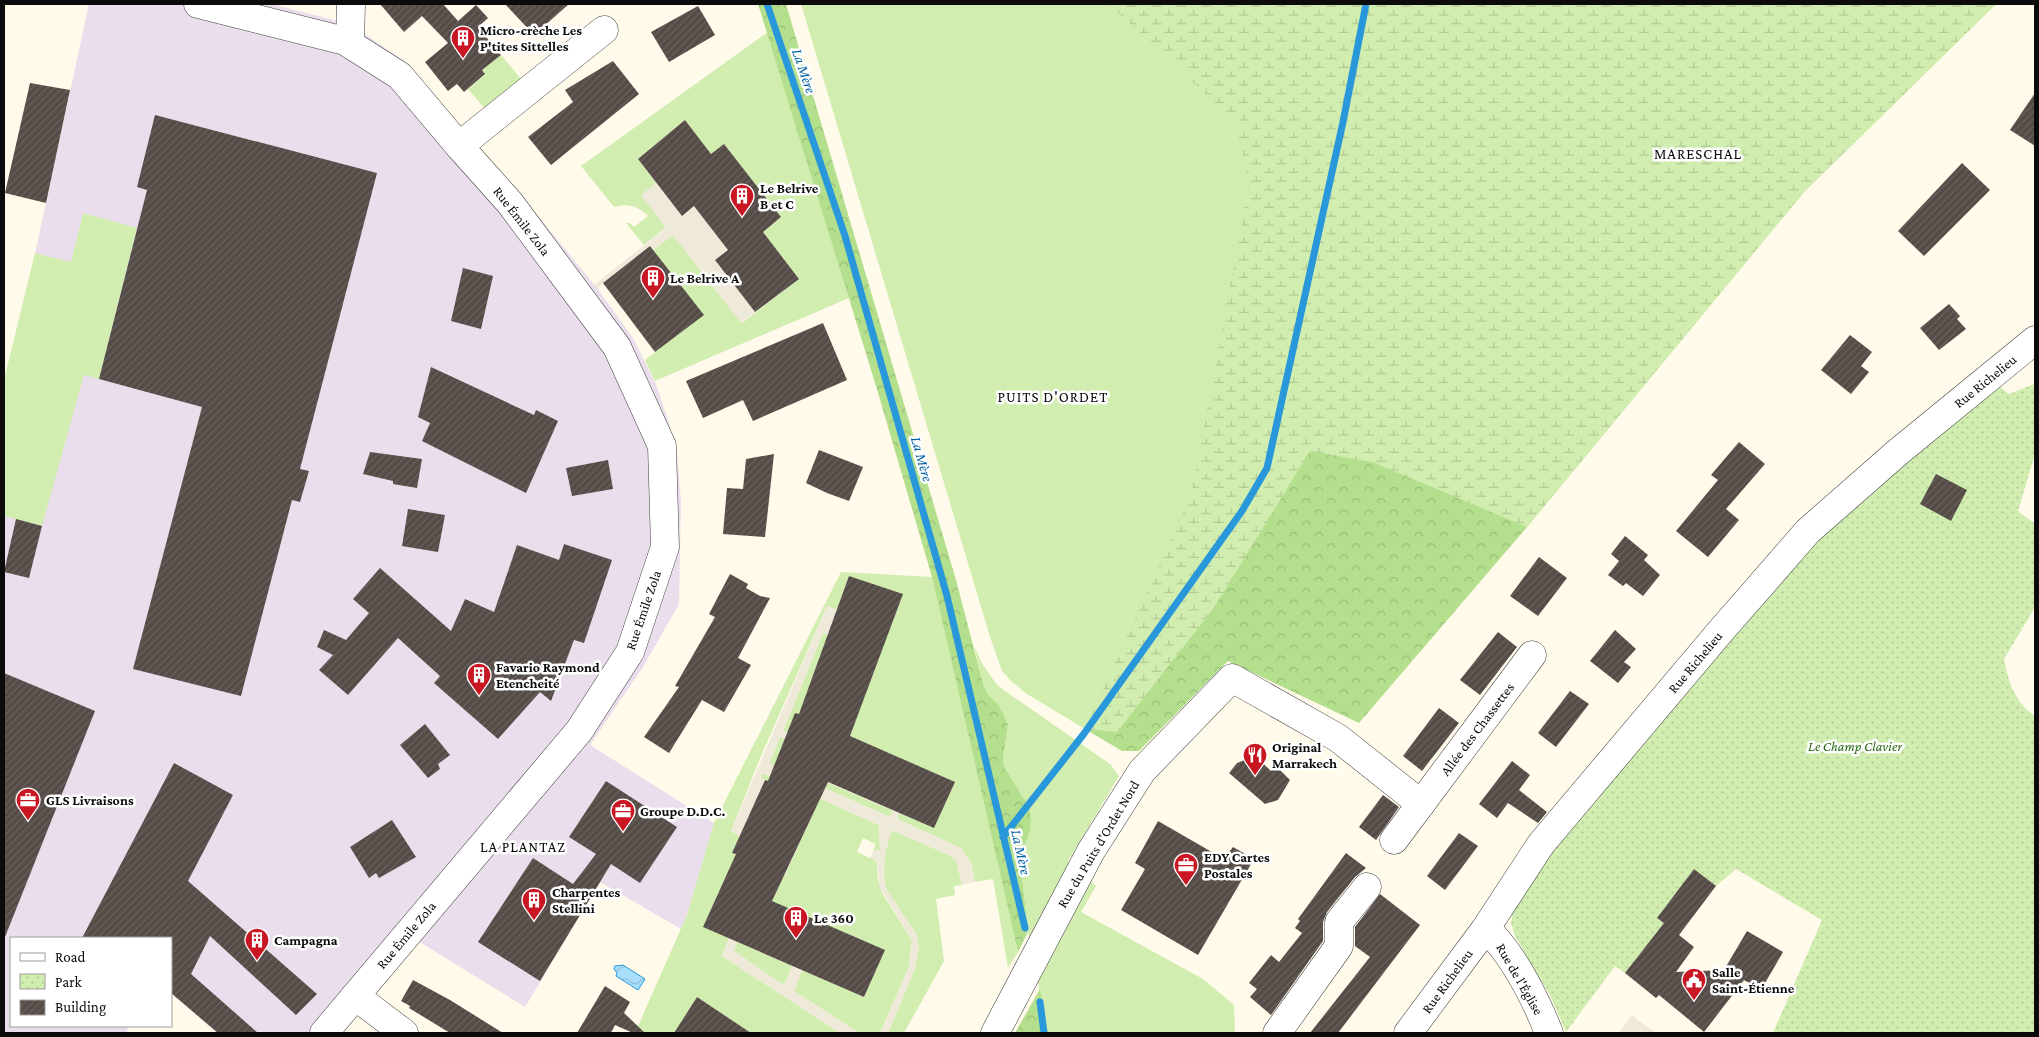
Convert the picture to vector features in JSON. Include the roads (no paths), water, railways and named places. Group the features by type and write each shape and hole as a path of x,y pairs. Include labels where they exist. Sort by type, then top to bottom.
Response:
{"street":[{"name":"Rue Émile Zola","path":"198,4 345,41 400,76 510,203 617,347 662,446 665,547 630,652 579,731 324,1033"},
{"path":"350,44 351,4"},
{"path":"459,146 604,30"},
{"name":"Rue Richelieu","path":"1408,1033 1486,928 1541,844 1712,640 1808,531 1898,452 2035,340"},
{"name":"Allée des Chassettes","path":"1394,840 1532,655"},
{"name":"Rue du Puits d'Ordet Nord","path":"995,1033 1091,851 1142,771 1232,678 1338,738 1421,804"},
{"path":"1277,1033 1339,946 1339,922 1367,887"},
{"name":"Rue de l'Église","path":"1486,928 1506,949 1539,1010 1549,1033"},
{"path":"355,996 404,1033"}],"water":[{"path":"623,965 645,979 638,990 616,976 615,966"}],"waterway":[{"name":"La Mère","path":"767,4 845,236 947,596 1025,928"},
{"path":"1003,837 1083,735 1242,511 1267,468 1343,122 1366,4"},
{"name":"La Mère","path":"1040,1002 1044,1033"}],"place":[{"name":"Micro-crèche Les P'tites Sittelles","path":"463,59"},
{"name":"Le Belrive B et C","path":"742,217"},
{"name":"Le Belrive A","path":"653,299"},
{"name":"Favario Raymond Etencheité","path":"479,696"},
{"name":"Original Marrakech","path":"1255,776"},
{"name":"GLS Livraisons","path":"28,821"},
{"name":"Groupe D.D.C.","path":"623,832"},
{"name":"EDY Cartes Postales","path":"1186,886"},
{"name":"Charpentes Stellini","path":"534,921"},
{"name":"Le 360","path":"796,939"},
{"name":"Campagna","path":"257,961"},
{"name":"Salle Saint-Étienne","path":"1694,1001"}],"district":[{"name":"MARESCHAL","path":"1698,154"},
{"name":"PUITS D'ORDET","path":"1053,397"},
{"name":"LA PLANTAZ","path":"523,847"}],"park label":[{"name":"Le Champ Clavier","path":"1855,746"}]}
